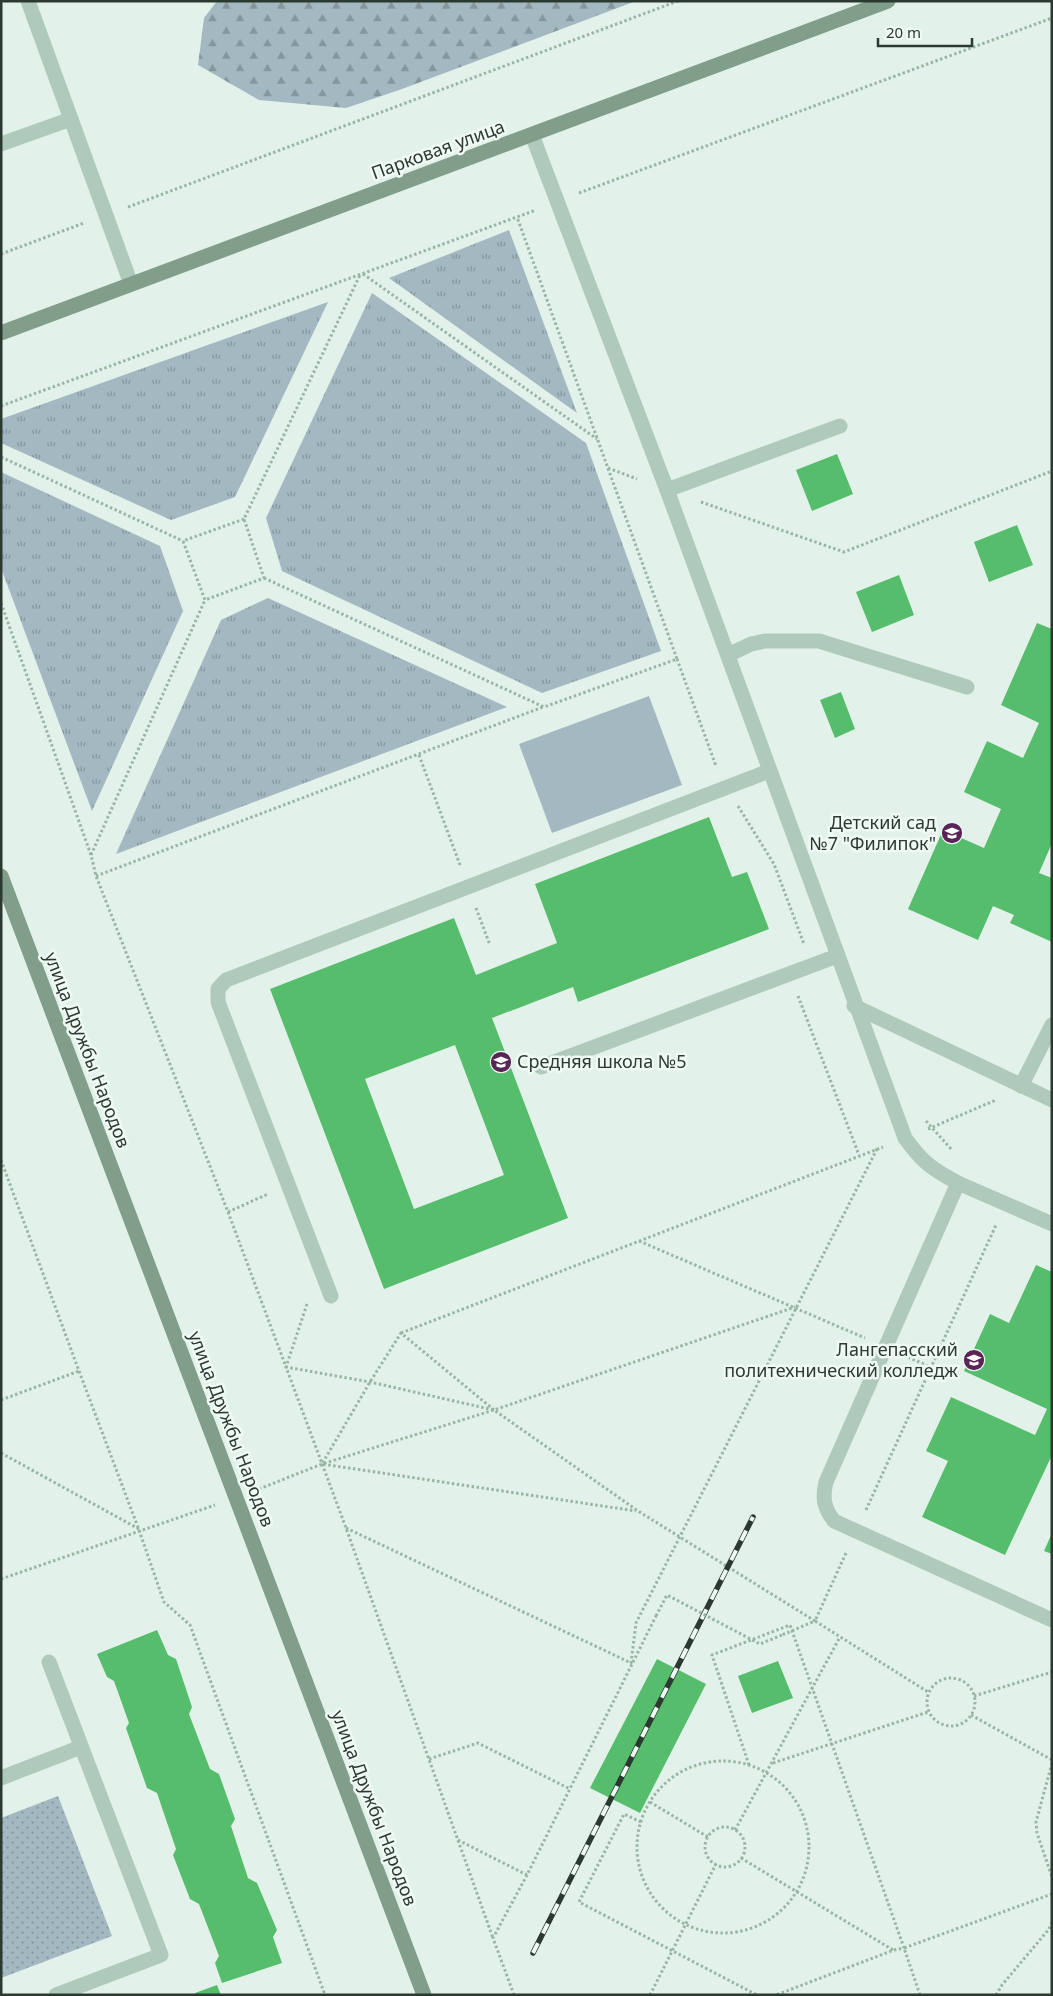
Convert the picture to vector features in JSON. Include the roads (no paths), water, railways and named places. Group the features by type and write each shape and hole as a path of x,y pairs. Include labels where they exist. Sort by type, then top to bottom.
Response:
{"street":[{"name":"Парковая улица","path":"1,333 888,1"},
{"name":"улица Дружбы Народов","path":"1,876 424,1995"}],"lane":[{"path":"28,1 131,284"},
{"path":"1,144 71,119"},
{"path":"532,134 667,490 854,1006 904,1138 920,1158 935,1171 1052,1224"},
{"path":"667,490 840,426"},
{"path":"728,655 751,644 765,641 819,641 967,687"},
{"path":"331,1296 218,1002 218,989 226,980 770,771"},
{"path":"541,1067 837,956"},
{"path":"854,1006 1052,1100"},
{"path":"1024,1087 1052,1025"},
{"path":"958,1183 826,1482 823,1496 826,1510 834,1521 1052,1620"},
{"path":"49,1662 161,1955 56,1995"},
{"path":"1,1778 82,1748"}],"railway":[{"path":"533,1953 753,1517"}],"place":[{"name":"Детский сад №7 \"Филипок\"","path":"952,833"},
{"name":"Средняя школа №5","path":"501,1062"},
{"name":"Лангепасский политехнический колледж","path":"974,1360"}]}
